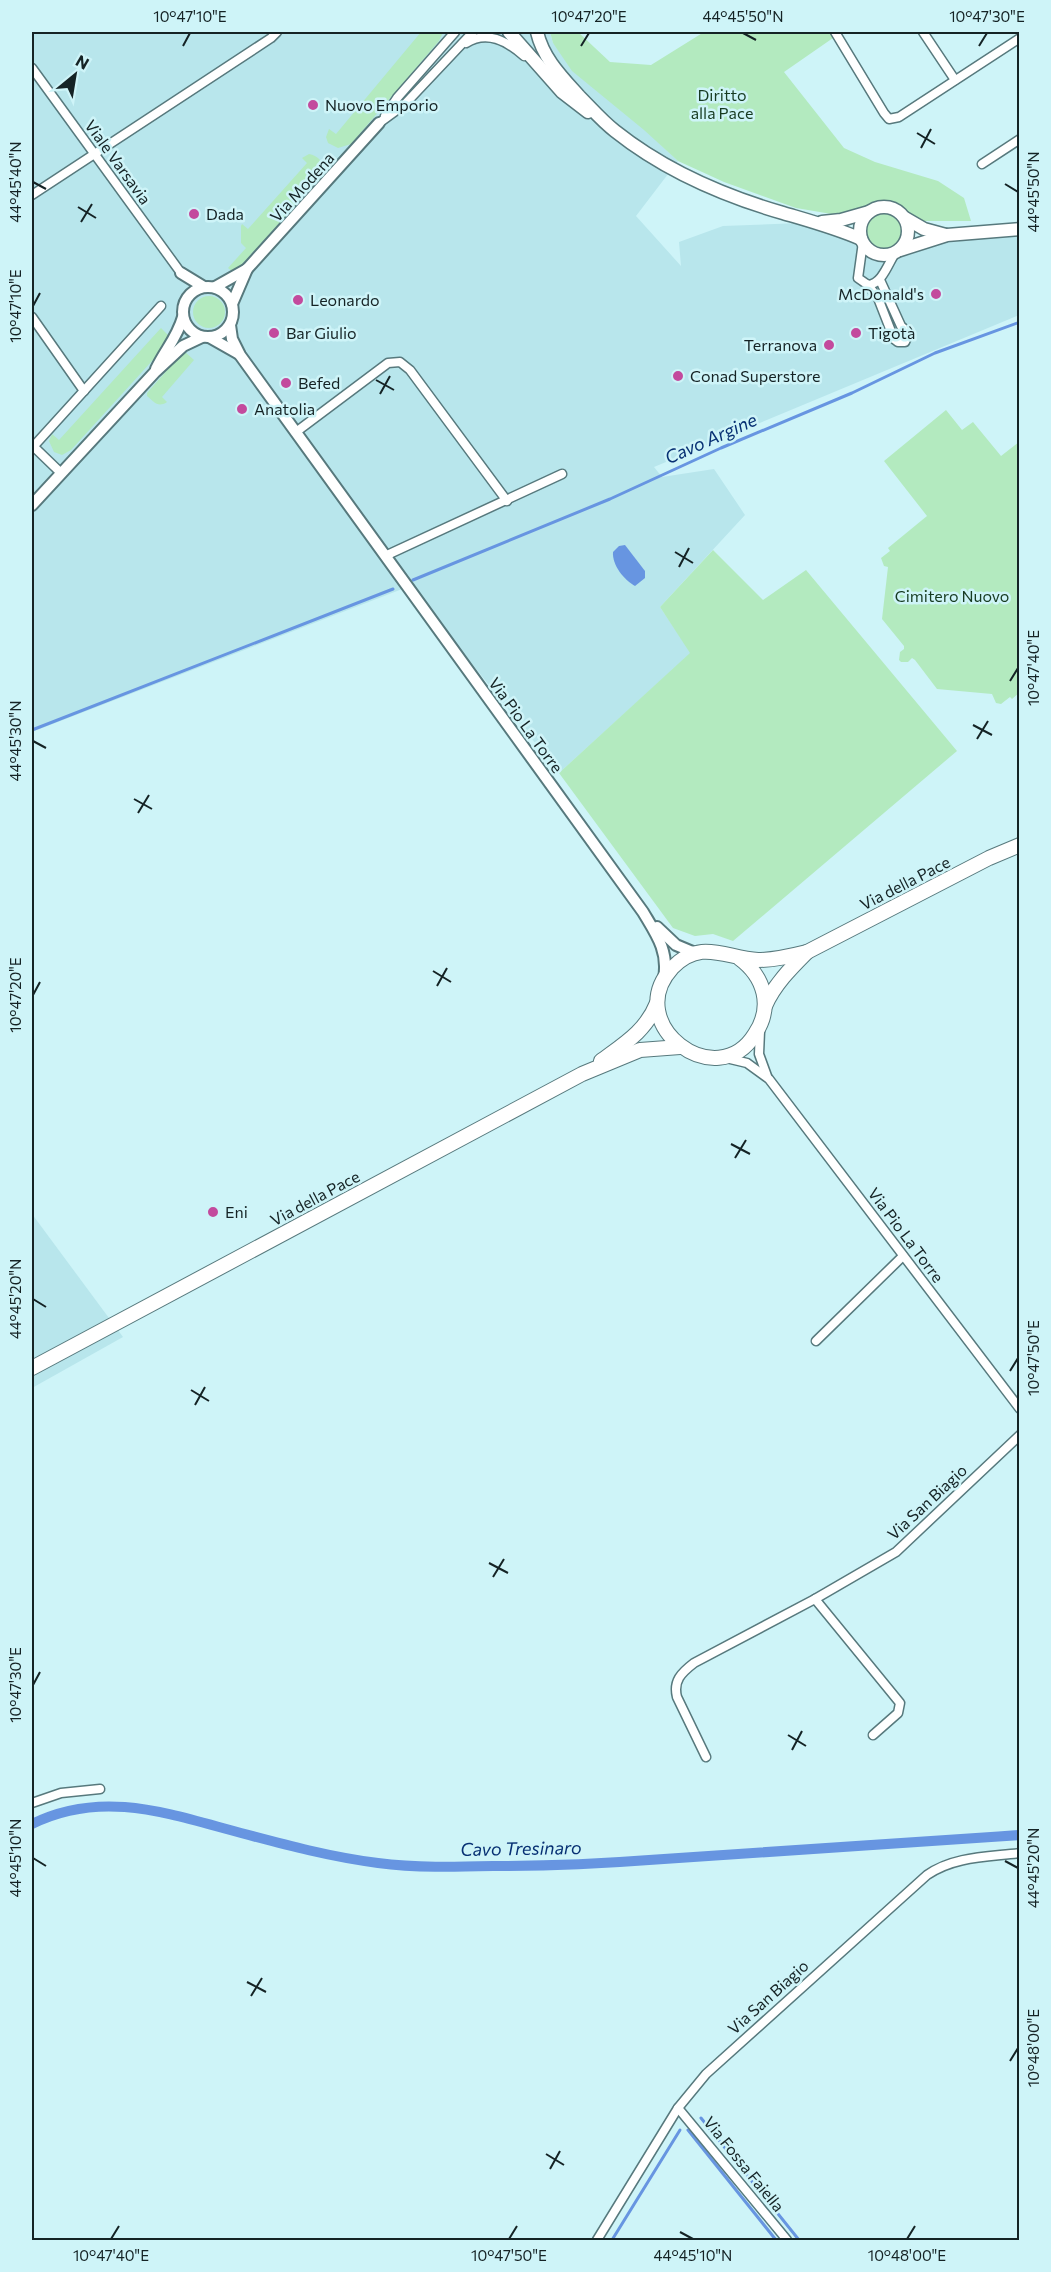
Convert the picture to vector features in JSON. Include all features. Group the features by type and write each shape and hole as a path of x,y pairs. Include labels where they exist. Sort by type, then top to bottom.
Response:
{"main road":[{"path":"509,32 549,79 579,106 602,120"},
{"path":"537,32 547,58 615,132 653,157 704,184 783,213 818,222 862,241 870,251 879,255 947,235 1020,229"},
{"path":"818,222 841,220 876,208 887,207 899,211 905,218 924,229 947,235"},
{"path":"862,241 861,225 869,212"},
{"path":"897,251 908,237 905,218"},
{"name":"Via della Pace","path":"739,958 782,958 807,952 988,858 1020,845"},
{"path":"713,951 739,958 759,979 762,987 765,1006 760,1027 753,1038 743,1047 720,1057 697,1055 680,1047 670,1038 659,1014 658,1000 664,980 677,964 695,953 713,951"},
{"name":"Via della Pace","path":"765,1006 770,995 807,952"},
{"name":"Via della Pace","path":"582,1074 634,1037 648,1022 658,1000"},
{"name":"Via della Pace","path":"32,1368 582,1074 640,1050 680,1047"}],"street":[{"path":"32,195 277,32"},
{"name":"Via Modena","path":"232,304 247,269 379,123 448,36 455,32"},
{"name":"Via Modena","path":"379,123 405,104 473,32"},
{"path":"835,32 889,119 899,117 1020,38"},
{"path":"923,32 955,81"},
{"name":"Via Modena","path":"458,48 470,40 483,37 502,40 511,45 549,79"},
{"name":"Viale Varsavia","path":"32,68 181,273 186,298"},
{"path":"982,164 1020,139"},
{"path":"862,241 858,278 868,285 878,298 894,339 904,342 909,333 901,326 880,280"},
{"path":"868,285 876,284 880,280 897,251"},
{"name":"Via Modena","path":"210,287 247,269"},
{"name":"Viale Varsavia","path":"181,273 210,287"},
{"path":"32,505 155,372 183,346 221,333 230,325 233,315 232,304 225,294 210,287 191,292 186,298 182,311 188,328 206,337"},
{"path":"61,473 32,447 161,306"},
{"path":"32,317 84,391"},
{"path":"155,372 162,356 176,339 183,317"},
{"name":"Via Pio La Torre","path":"230,325 232,339 240,355 643,912 664,949 666,964 664,980"},
{"name":"Via Pio La Torre","path":"206,337 240,355"},
{"path":"296,432 388,363 400,362 410,370 507,501"},
{"path":"385,556 562,474"},
{"name":"Via Pio La Torre","path":"643,912 669,940 695,953"},
{"name":"Via Pio La Torre","path":"760,1027 759,1054 769,1079 1020,1409"},
{"name":"Via Pio La Torre","path":"720,1057 747,1063 769,1079"},
{"path":"816,1341 903,1256"},
{"name":"Via San Biagio","path":"706,1757 677,1697 675,1688 680,1674 694,1663 794,1608 815,1599 896,1552 1020,1435"},
{"path":"815,1599 900,1703 898,1713 873,1735"},
{"path":"32,1803 62,1793 100,1790"},
{"name":"Via San Biagio","path":"597,2241 678,2108 706,2074 927,1875 957,1861 1020,1853"},
{"name":"Via Fossa Faiella","path":"678,2108 787,2241"}],"shaded area":[{"path":"32,32 550,32 553,43 678,161 636,216 681,266 679,242 723,226 800,223 844,234 876,260 897,259 935,244 1019,235 1019,315 654,467 662,477 714,469 745,515 660,607 691,653 559,773 410,586 32,732"},
{"path":"32,1214 123,1337 32,1388"}],"green space":[{"path":"421,32 443,32 439,41 351,144 338,148 328,143 326,137 329,129 336,134"},
{"name":"Diritto alla Pace","path":"550,32 578,32 610,62 651,65 704,32 829,32 833,38 784,72 844,148 875,162 938,181 964,198 971,221 901,221 902,234 898,243 892,248 884,249 876,247 869,241 866,232 867,220 796,208 724,182 678,161 572,71 553,43"},
{"path":"309,154 321,162 322,176 234,273 228,268 246,248 241,243 242,224 248,229 307,163 302,158"},
{"path":"209,296 220,301 225,312 220,323 209,328 198,323 193,312 198,301"},
{"path":"161,328 172,339 71,450 62,455 54,452 49,441 52,434 59,440"},
{"path":"184,351 194,360 162,397 167,402 156,404 147,396 147,393"},
{"name":"Cimitero Nuovo","path":"946,410 962,430 973,422 1001,456 1019,442 1019,693 1001,704 996,703 992,694 937,689 915,660 912,658 908,662 901,662 899,660 904,646 882,619 888,567 884,566 881,558 890,551 888,548 927,516 884,461"},
{"path":"713,550 763,600 806,570 957,751 733,941 713,934 695,936 673,928 559,773 690,653 660,607"}],"water":[{"path":"625,545 645,571 645,578 635,586 619,572 614,562 613,552 619,546"}],"waterway":[{"name":"Cavo Argine","path":"413,580 610,499 721,448 852,393 935,353 1020,322"},
{"path":"32,730 393,589"},
{"name":"Cavo Tresinaro","path":"32,1824 58,1814 84,1808 110,1806 136,1808 343,1857 392,1865 436,1867 610,1863 1020,1835"},
{"path":"701,2118 799,2240"},
{"path":"612,2240 680,2130"},
{"path":"688,2130 776,2240"}],"place":[{"name":"Nuovo Emporio","path":"313,105"},
{"name":"Dada","path":"194,214"},
{"name":"McDonald's","path":"936,294"},
{"name":"Leonardo","path":"298,300"},
{"name":"Bar Giulio","path":"274,333"},
{"name":"Tigotà","path":"856,333"},
{"name":"Terranova","path":"829,345"},
{"name":"Conad Superstore","path":"678,376"},
{"name":"Befed","path":"286,383"},
{"name":"Anatolia","path":"242,409"},
{"name":"Eni","path":"213,1212"}]}
